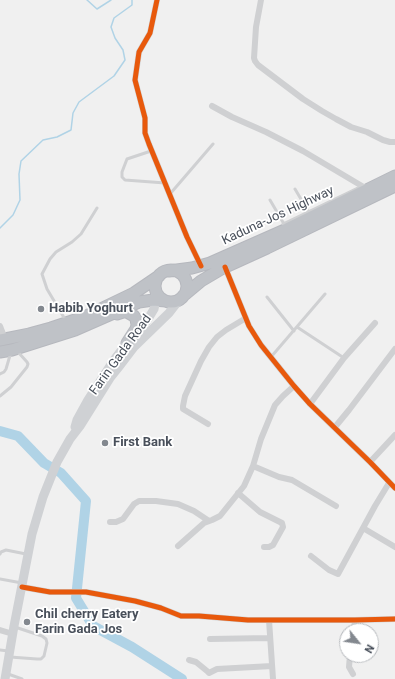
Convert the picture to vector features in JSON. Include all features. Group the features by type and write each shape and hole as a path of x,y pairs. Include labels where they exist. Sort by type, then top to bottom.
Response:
{"highway":[{"name":"Kaduna-Jos Highway","path":"164,273 210,263 365,187 395,176"},
{"name":"Kaduna-Jos Highway","path":"181,298 201,281 225,267 395,186"},
{"path":"0,352 75,330 146,300 159,298 174,302 181,298 186,288 185,280 183,276 173,271 164,273 144,288 84,317 29,334 2,340"},
{"path":"159,298 155,286 156,281 164,273"},
{"path":"110,315 127,312 136,319 136,329 127,343"}],"main road":[{"name":"Farin Gada Road","path":"70,439 77,420 96,387 127,343 144,325 159,298"},
{"name":"Farin Gada Road","path":"5,676 32,534 50,478 57,462 70,439 84,420 110,378 126,357 169,313 181,298"}],"street":[{"path":"157,0 150,33 139,52 135,80 145,118 145,133 187,237 201,266"},
{"path":"261,0 256,27 255,62 303,99 336,119 383,140 395,142"},
{"path":"212,106 303,151 365,187"},
{"path":"225,267 249,326 261,345 310,404 395,488"},
{"path":"208,424 183,409 185,396 209,347 217,337 246,318"},
{"path":"310,404 344,358 375,323"},
{"path":"0,326 2,340"},
{"path":"335,428 395,349"},
{"path":"178,546 204,523 220,516 244,486 253,466 261,439 275,405 294,386"},
{"path":"370,462 395,435"},
{"path":"253,466 279,477 292,480 336,506"},
{"path":"311,556 329,570 338,574 389,483"},
{"path":"238,493 260,512 282,523 283,527 273,545 264,547"},
{"path":"110,522 116,522 123,519 134,504 139,501 156,501 178,504 194,511 209,521"},
{"path":"363,528 395,547"},
{"path":"22,585 50,592 86,592 128,600 161,608 181,616 248,620 395,619"},
{"path":"269,620 269,638 273,679"},
{"path":"0,630 13,630"},
{"path":"210,639 269,638"},
{"path":"190,660 196,662 209,673 217,669 272,666"},
{"path":"349,663 349,667 353,674"}],"lane":[{"path":"170,195 213,144"},
{"path":"152,151 127,159 122,172 122,177 125,180 165,184"},
{"path":"270,200 285,226 308,211 365,187"},
{"path":"296,189 308,211"},
{"path":"67,323 47,289 42,274 50,259 56,252 72,242 81,234 97,208"},
{"path":"271,357 325,294"},
{"path":"267,296 294,331"},
{"path":"297,327 344,358"},
{"path":"0,374 6,369 14,349 28,364 11,387 0,396"},
{"path":"0,554 6,550 28,554"},
{"path":"0,579 22,585"},
{"path":"0,650 9,654 37,660 44,656 47,643 46,639 42,636 13,630"},
{"path":"5,676 22,679"}],"waterway":[{"path":"87,0 97,9 111,0"},
{"path":"0,228 13,215 20,200 19,174 21,161 43,140 57,137 71,130 73,113 79,102 114,76 125,60 123,50 115,38 111,27 114,18 132,5 132,0"},
{"path":"0,431 18,436 44,463 61,473 86,501 76,598 93,626 132,647 182,679"}],"cycle path":[{"path":"157,0 150,33 139,52 135,80 145,118 145,133 187,237 201,266"},
{"path":"225,267 249,326 261,345 310,404 395,488"},
{"path":"22,587 50,592 86,592 135,601 161,608 181,616 248,620 395,619"}],"place":[{"name":"Habib Yoghurt","path":"41,309"},
{"name":"First Bank","path":"105,443"},
{"name":"Chil cherry Eatery Farin Gada Jos","path":"27,622"}]}
